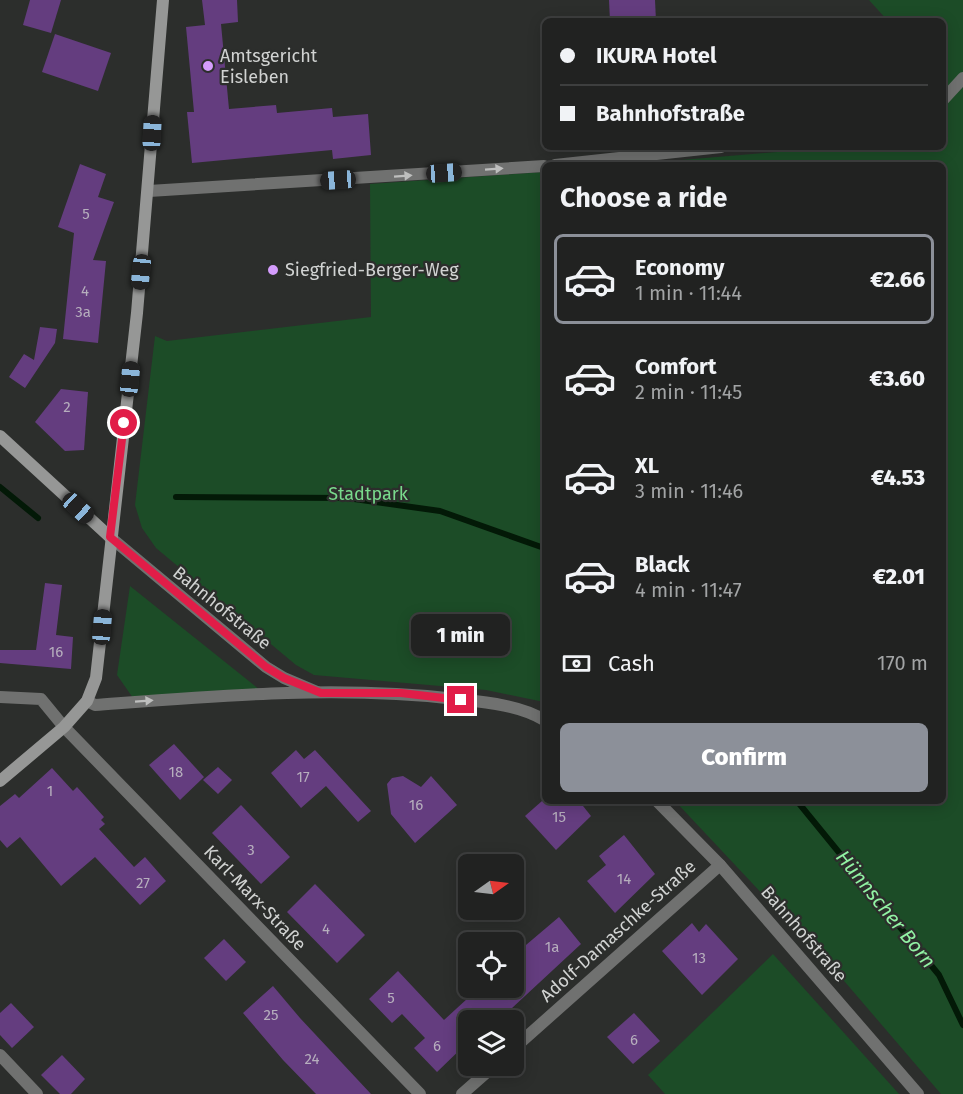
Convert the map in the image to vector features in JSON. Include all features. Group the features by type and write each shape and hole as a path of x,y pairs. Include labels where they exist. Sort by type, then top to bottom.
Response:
{"main road":[{"path":"0,781 64,727 87,701 96,678 110,537 128,401 149,191 164,0"},
{"path":"0,435 110,537"}],"street":[{"path":"946,97 963,78"},
{"path":"583,162 693,150"},
{"path":"149,191 542,166"},
{"name":"Bahnhofstraße","path":"110,537 266,667 284,678 321,693"},
{"name":"Bahnhofstraße","path":"87,701 95,705 321,693 401,693 458,699 536,714 542,718"},
{"name":"Karl-Marx-Straße","path":"0,697 41,699 64,727 420,1094"},
{"name":"Bahnhofstraße","path":"660,804 720,865 918,1094"},
{"name":"Adolf-Damaschke-Straße","path":"524,1039 720,865"},
{"path":"0,1055 37,1094"},
{"path":"462,1094 482,1076"}],"green space":[{"path":"869,0 963,0 963,78 952,90 946,84 946,18 885,18"},
{"path":"963,87 963,1094 941,1094 845,982 678,804 946,804 946,162 658,162 787,150 946,150 946,103"},
{"name":"Stadtpark","path":"542,172 542,702 486,690 314,675 296,665 156,548 142,528 135,505 155,336 167,341 371,317 370,184"},
{"path":"130,586 260,690 133,698 117,675"},
{"path":"773,954 899,1094 665,1094 648,1075"}],"building":[{"path":"30,0 61,0 51,33 23,25"},
{"name":"Amtsgericht Eisleben","path":"202,0 237,0 238,22 221,24 229,109 276,105 277,113 332,108 333,117 368,114 371,155 333,159 332,150 192,163 187,112 194,112 186,27 205,25"},
{"path":"609,0 655,0 656,18 610,18"},
{"path":"55,34 111,53 98,91 42,72"},
{"path":"80,164 106,174 98,197 114,202 93,260 106,261 98,343 63,339 74,233 58,227"},
{"path":"40,327 57,329 55,343 25,388 9,377 24,354 34,360"},
{"path":"61,389 88,392 84,450 65,451 35,422"},
{"path":"45,583 62,585 56,635 73,637 71,669 0,663 0,650 36,650"},
{"path":"174,744 204,777 180,800 149,765"},
{"path":"296,750 304,759 315,750 371,811 358,822 326,786 301,808 271,773"},
{"path":"218,767 232,780 218,794 203,780"},
{"path":"52,768 73,791 77,787 104,817 101,820 105,824 99,829 134,867 145,857 166,881 140,905 95,857 61,886 20,837 7,848 0,840 0,806 15,794 19,798"},
{"path":"403,776 421,787 431,776 457,805 415,843 391,814 387,784 392,778"},
{"path":"542,801 542,804 581,804 591,816 556,850 525,816"},
{"path":"241,805 290,857 261,884 212,833"},
{"path":"624,835 655,874 615,913 587,881 606,865 599,856"},
{"path":"315,884 365,935 337,963 287,912"},
{"path":"559,917 581,944 524,997 524,947"},
{"path":"692,923 699,932 706,924 738,959 702,995 662,951"},
{"path":"224,939 246,962 226,981 204,958"},
{"path":"398,971 444,1020 468,998 523,998 510,1010 458,1010 458,1052 437,1072 414,1048 425,1038 402,1014 392,1023 369,999"},
{"path":"273,986 371,1094 316,1094 283,1060 243,1013"},
{"path":"11,1003 34,1027 12,1048 0,1035 0,1013"},
{"path":"634,1013 660,1041 633,1064 607,1037"},
{"path":"62,1055 85,1079 71,1094 60,1094 41,1075"}],"waterway":[{"name":"Hünnscher Born","path":"0,487 38,518"},
{"name":"Hünnscher Born","path":"176,497 347,498 440,511 542,547"},
{"name":"Hünnscher Born","path":"799,804 939,975 963,1025"}],"place":[{"name":"Amtsgericht Eisleben","path":"208,66"},
{"name":"Siegfried-Berger-Weg","path":"273,270"}],"route":[{"path":"124,423 110,537 155,577 266,667 284,678 321,693 401,693 461,700"}]}
